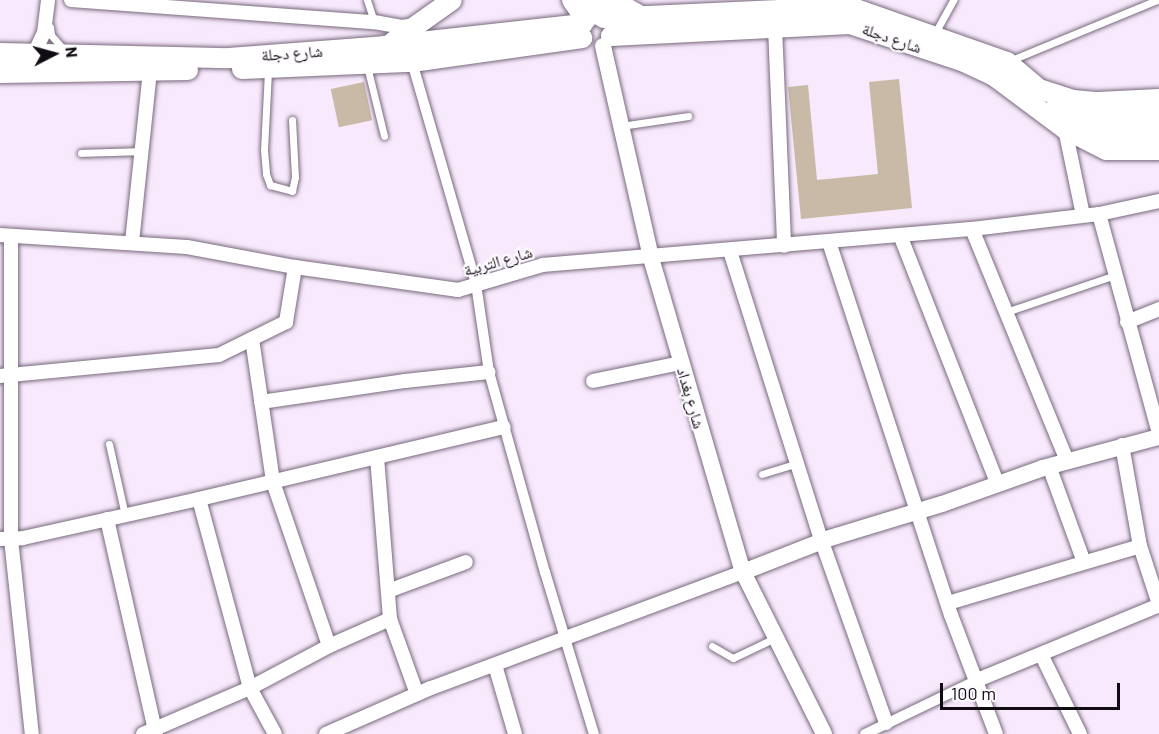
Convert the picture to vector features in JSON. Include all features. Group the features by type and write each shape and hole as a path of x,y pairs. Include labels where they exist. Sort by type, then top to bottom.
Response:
{"main road":[{"path":"384,46 422,23 452,0"},
{"path":"572,0 597,22"},
{"name":"شارع دجلة","path":"0,53 229,58 384,46 642,16 850,7 1006,62 1039,89 1073,112 1111,126"},
{"name":"شارع دجلة","path":"0,73 268,69 412,62 597,22 775,27 850,24 964,62 994,76 1070,132 1106,150 1159,150"},
{"name":"شارع دجلة","path":"1039,89 1084,102 1159,99"},
{"path":"1070,132 1090,132 1159,116"},
{"path":"1111,126 1159,130"}],"street":[{"path":"34,54 44,33 48,0"},
{"path":"71,0 374,22 402,27 422,23"},
{"name":"شارع بغداد","path":"597,22 651,258 743,572 824,734"},
{"path":"775,27 784,246"},
{"path":"412,62 476,284 489,372 594,734"},
{"path":"132,242 150,70"},
{"path":"1070,132 1083,215"},
{"name":"شارع التربية","path":"6,236 187,247 296,267 458,290 543,265 651,258 972,229 1099,214 1159,201"},
{"path":"326,734 417,694 822,542 918,512 1049,466 1159,435 1126,322 1099,214"},
{"path":"972,229 1067,461"},
{"path":"900,235 997,483"},
{"path":"6,236 5,539 32,734"},
{"path":"829,242 948,603 996,734"},
{"path":"730,251 822,542 886,723"},
{"path":"6,376 219,355 286,322 296,267"},
{"path":"1126,322 1159,309"},
{"path":"252,339 273,482 329,646"},
{"path":"593,381 681,363"},
{"path":"261,402 405,381 489,372"},
{"path":"5,539 199,499 504,427"},
{"path":"865,734 975,681 1159,604 1140,546 1122,445"},
{"path":"377,457 390,619 417,694"},
{"path":"1049,466 1084,562"},
{"path":"199,499 250,688 275,734"},
{"path":"107,519 151,733 250,688 329,646 390,619"},
{"path":"948,603 1140,546"},
{"path":"388,591 466,562"},
{"path":"1041,654 1080,734"},
{"path":"495,665 515,734"}],"lane":[{"path":"48,0 51,35 68,54"},
{"path":"367,0 374,22"},
{"path":"933,36 952,0"},
{"path":"1006,62 1157,0"},
{"path":"366,64 384,136"},
{"path":"268,69 264,150 266,174 270,185 292,191 295,177 292,120"},
{"path":"621,126 688,116"},
{"path":"81,153 142,151"},
{"path":"1006,312 1115,275"},
{"path":"109,444 126,515"},
{"path":"762,474 798,463"},
{"path":"712,646 733,658 775,638"}],"building":[{"path":"899,79 912,208 801,219 788,87 808,85 817,180 878,174 869,82"},
{"path":"364,82 372,120 339,127 331,89"}]}
